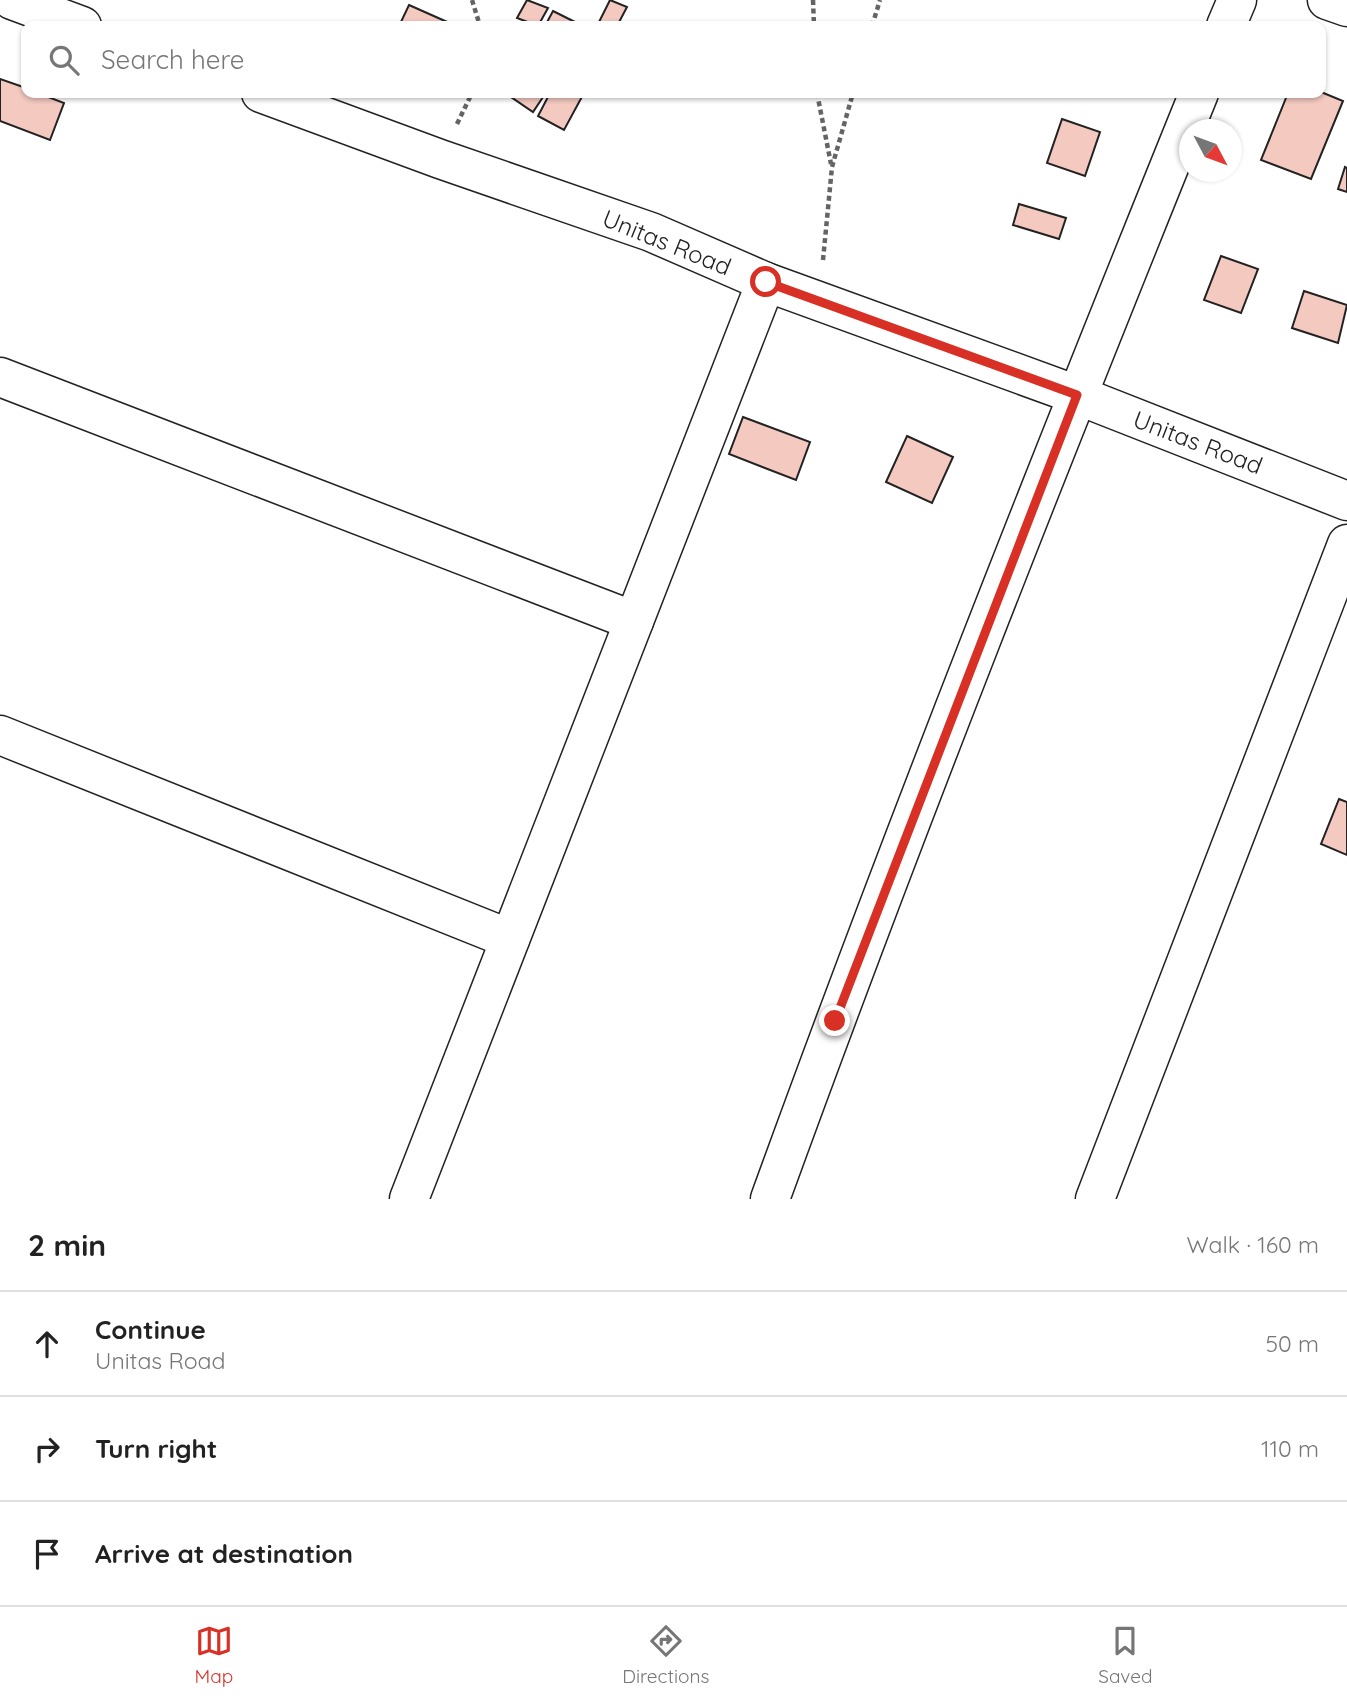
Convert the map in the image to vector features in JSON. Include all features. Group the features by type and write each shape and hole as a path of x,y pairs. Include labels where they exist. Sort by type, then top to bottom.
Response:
{"street":[{"path":"12,0 69,21"},
{"path":"1228,21 1237,0"},
{"path":"1327,0 1347,7"},
{"name":"Unitas Road","path":"275,98 651,232 766,282 1077,395 1347,501"},
{"path":"770,1199 835,1021 1077,395 1197,98"},
{"path":"409,1199 766,282"},
{"path":"0,377 634,621"},
{"path":"1095,1199 1347,544"},
{"path":"0,735 510,939"}],"path":[{"path":"472,0 478,21"},
{"path":"813,0 814,21"},
{"path":"874,21 880,0"},
{"path":"818,98 832,167"},
{"path":"819,301 832,167 852,98"}],"building":[{"path":"527,0 548,8 541,21 517,18"},
{"path":"610,0 627,7 620,21 600,21"},
{"path":"409,5 445,21 401,21"},
{"path":"553,11 573,21 548,21"},
{"path":"0,79 21,86 21,98 51,98 64,103 50,140 0,121"},
{"path":"1326,94 1343,101 1311,179 1261,160 1286,98 1326,98"},
{"path":"512,98 542,98 533,112"},
{"path":"547,98 581,98 564,130 538,116"},
{"path":"1062,119 1100,132 1085,176 1047,163"},
{"path":"1345,167 1347,168 1347,192 1338,189"},
{"path":"1019,204 1066,218 1059,239 1013,225"},
{"path":"1221,256 1258,269 1241,313 1204,300"},
{"path":"1304,291 1347,305 1338,343 1292,328"},
{"path":"743,417 810,442 796,480 729,454"},
{"path":"907,436 953,457 932,503 886,482"},
{"path":"1339,799 1347,802 1347,855 1321,844"}],"route":[{"path":"766,282 1077,395 835,1021"}]}
